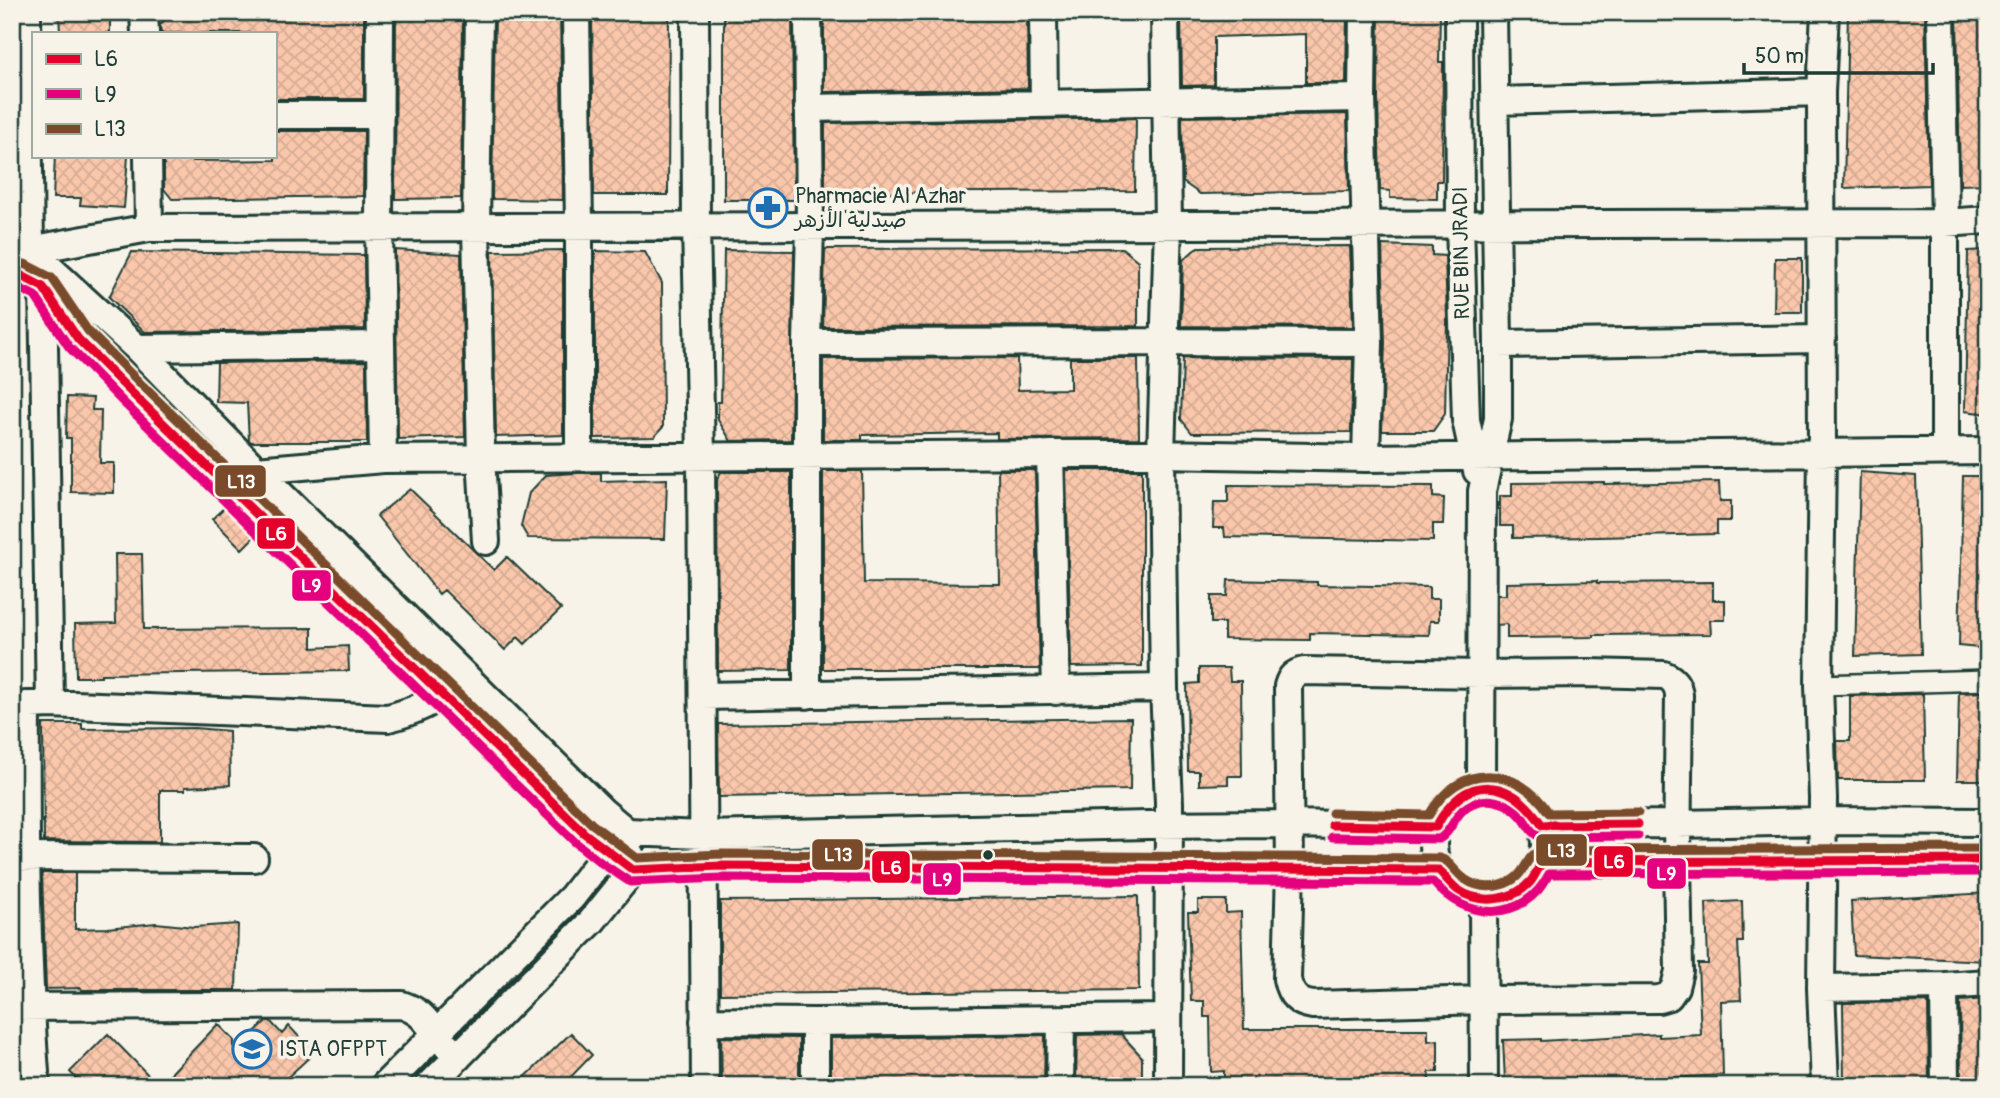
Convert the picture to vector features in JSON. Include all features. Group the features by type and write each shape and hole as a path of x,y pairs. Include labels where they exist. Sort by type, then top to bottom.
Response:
{"street":[{"path":"27,12 21,248 78,339 583,833 633,870 673,867 1440,870"},
{"path":"144,12 145,32"},
{"path":"380,12 379,228 383,459"},
{"path":"479,12 476,227 481,458 486,541"},
{"path":"576,12 579,457"},
{"path":"695,12 705,1086"},
{"path":"807,695 806,456 810,226 808,12"},
{"path":"1043,12 1044,104"},
{"path":"1165,12 1168,225 1161,454 1169,825 1168,1086"},
{"path":"1363,12 1362,98 1369,343 1366,458"},
{"name":"RUE BIN JRADI","path":"1459,12 1460,224 1466,420 1482,456"},
{"name":"RUE BIN JRADI","path":"1481,788 1482,456 1497,419 1493,12"},
{"path":"1825,12 1821,92 1822,452 1819,685 1822,821 1821,988 1825,1086"},
{"path":"1941,12 1945,451"},
{"path":"1495,101 1821,92"},
{"path":"808,108 1362,98"},
{"path":"276,115 380,115"},
{"path":"148,158 149,228"},
{"path":"21,248 149,228 1945,223 1988,220"},
{"path":"21,248 137,348 256,470 602,811 627,832 703,835 1290,824 1436,827"},
{"path":"12,275 20,275 43,286"},
{"path":"36,1086 21,1006 19,857 30,705 43,286"},
{"path":"1498,344 1822,339"},
{"path":"807,344 1369,343"},
{"path":"137,348 382,345"},
{"path":"223,483 256,470 383,459 1050,454 1366,458 1988,451"},
{"path":"1050,454 1056,691"},
{"path":"1304,671 1480,674 1664,675 1676,683 1679,695 1676,862 1679,971 1675,987 1669,996 1659,999 1313,1005 1298,1000 1292,994 1287,978 1290,868 1288,686 1291,677 1304,671"},
{"path":"30,705 388,718 412,712 444,695 466,677"},
{"path":"1819,685 1988,680"},
{"path":"703,696 1164,688"},
{"path":"1481,788 1502,789 1521,797 1536,812 1542,825 1545,844 1542,862 1530,882 1504,898 1483,899 1466,895 1456,889 1440,870 1433,845 1436,827 1440,815 1451,802 1465,793 1481,788"},
{"path":"1542,825 1822,821 1988,822"},
{"path":"384,1086 572,897 607,852 627,832"},
{"path":"429,1086 592,921 633,870 627,832"},
{"path":"19,857 254,858"},
{"path":"1542,862 1988,860"},
{"path":"1483,899 1484,1086"},
{"path":"1821,988 1988,983"},
{"path":"1944,986 1945,1086"},
{"path":"21,1006 402,1005 415,1010 426,1019 435,1033 458,1057"},
{"path":"704,1021 1167,1018"},
{"path":"1060,1086 1061,1020"},
{"path":"815,1086 816,1022"}],"building":[{"path":"59,12 110,12 110,32 60,32"},
{"path":"171,12 364,12 364,99 276,99 276,32 161,32 160,25"},
{"path":"495,12 560,12 563,200 492,199"},
{"path":"592,12 669,12 668,195 594,195"},
{"path":"724,12 792,12 794,200 724,200"},
{"path":"824,12 1027,12 1028,88 824,92"},
{"path":"1181,12 1347,12 1346,83 1306,83 1306,34 1214,37 1214,85 1182,86"},
{"path":"1379,12 1440,12 1439,62 1443,62 1442,181 1437,181 1437,199 1390,198 1390,191 1380,190"},
{"path":"1848,12 1925,13 1929,185 1844,188"},
{"path":"1957,12 1988,12 1988,184 1960,185"},
{"path":"396,13 463,13 461,198 395,199"},
{"path":"1347,114 1349,191 1200,194 1183,182 1182,117"},
{"path":"1136,118 1135,191 825,193 825,123"},
{"path":"276,131 364,131 363,196 172,199 164,189 164,158 192,158 193,161 275,160"},
{"path":"55,158 128,158 124,208 80,205 81,198 53,198"},
{"path":"1382,245 1432,247 1432,255 1445,256 1445,414 1433,431 1382,431 1385,343"},
{"path":"1350,246 1353,327 1181,326 1183,260 1198,247"},
{"path":"1122,248 1138,261 1138,326 823,327 825,249"},
{"path":"395,250 461,254 465,437 398,439"},
{"path":"563,250 563,435 496,437 492,251"},
{"path":"724,250 794,251 791,440 731,441 718,420 718,402 721,402"},
{"path":"1988,250 1988,414 1965,411 1968,251"},
{"path":"595,251 645,252 662,283 663,427 654,437 595,438"},
{"path":"132,252 364,255 365,329 145,332 109,297"},
{"path":"1775,258 1802,258 1802,312 1774,312"},
{"path":"1017,358 1018,390 1070,389 1070,358 1138,358 1139,438 997,439 997,433 862,435 862,440 823,440 823,359"},
{"path":"1183,358 1353,359 1351,432 1192,433 1181,419"},
{"path":"366,361 367,442 251,442 247,403 216,402 217,363"},
{"path":"67,397 93,398 92,410 101,410 100,463 114,463 114,493 71,492 71,438 66,438"},
{"path":"998,470 1035,470 1040,669 823,669 823,471 862,471 864,583 1000,584"},
{"path":"1066,470 1142,470 1142,666 1071,667"},
{"path":"721,472 791,472 791,670 718,671 717,479"},
{"path":"1860,472 1916,476 1921,654 1855,656"},
{"path":"601,473 601,481 667,479 665,539 528,538 521,526 529,493 546,475"},
{"path":"1963,476 1988,476 1988,649 1959,646"},
{"path":"1719,482 1720,501 1731,501 1731,521 1717,521 1717,534 1600,537 1513,538 1513,526 1500,526 1500,496 1512,496 1512,483"},
{"path":"1228,485 1433,486 1433,497 1444,498 1443,524 1433,524 1433,541 1225,537 1224,528 1213,528 1214,502 1228,502"},
{"path":"410,489 494,570 507,557 561,609 525,644 518,637 505,650 444,590 439,594 377,516"},
{"path":"226,506 256,535 242,549 212,519"},
{"path":"115,554 142,554 144,629 312,628 312,648 348,646 349,671 101,674 101,677 76,677 75,624 116,623"},
{"path":"1228,580 1429,587 1429,599 1439,599 1439,621 1430,621 1429,635 1310,633 1310,640 1224,639 1224,623 1211,623 1211,596 1227,596"},
{"path":"1713,582 1713,600 1725,600 1725,620 1710,620 1711,634 1594,637 1507,638 1507,624 1497,625 1497,595 1506,595 1506,583"},
{"path":"1199,668 1229,668 1230,681 1241,681 1242,776 1228,776 1228,784 1199,785 1199,771 1188,771 1187,684 1199,683"},
{"path":"1988,692 1988,780 1957,780 1959,693"},
{"path":"1923,694 1925,780 1838,780 1837,741 1850,741 1850,696"},
{"path":"1131,718 1130,790 719,797 718,724"},
{"path":"43,724 82,724 82,729 194,728 229,731 230,785 160,790 160,842 44,841"},
{"path":"42,873 75,873 75,929 156,923 194,927 238,924 236,990 46,989"},
{"path":"1988,893 1988,961 1854,955 1851,901"},
{"path":"1138,896 1139,990 720,994 720,901"},
{"path":"1198,900 1226,900 1226,913 1241,912 1244,1029 1428,1029 1428,1041 1438,1040 1438,1072 1429,1072 1429,1084 1224,1085 1224,1071 1211,1072 1210,1017 1204,1017 1204,1001 1191,1001 1188,912 1198,912"},
{"path":"1742,901 1743,942 1738,942 1741,1000 1721,1001 1723,1075 1575,1083 1575,1078 1505,1081 1503,1040 1701,1035 1698,964 1708,964 1706,903"},
{"path":"1988,999 1988,1086 1961,1086 1960,1001"},
{"path":"1928,1002 1929,1086 1844,1086 1843,1003"},
{"name":"ISTA OFPPT","path":"266,1021 270,1021 282,1034 289,1026 314,1053 278,1086 159,1086 218,1024 234,1040 234,1052"},
{"path":"571,1033 592,1055 562,1086 516,1086"},
{"path":"108,1034 159,1086 83,1086 70,1072"},
{"path":"1121,1034 1142,1057 1142,1086 1076,1086 1077,1035"},
{"path":"1045,1035 1044,1086 831,1086 831,1038"},
{"path":"721,1037 799,1038 799,1086 722,1086"}],"transit line":[{"name":"L13","path":"12,263 25,264 52,278 88,331 141,384 592,824 637,858 721,854 1439,858 1447,861 1460,876 1470,882 1488,887 1510,882 1531,857 1541,850 1988,848"},
{"name":"L6","path":"12,275 20,275 43,287 78,339 132,393 584,833 633,870 721,866 1439,870 1450,883 1467,895 1496,899 1524,888 1542,862 1988,860"},
{"name":"L9","path":"12,287 35,296 69,347 123,402 575,842 630,882 721,878 1433,882 1446,895 1462,905 1494,911 1510,909 1525,902 1549,874 1988,872"},
{"name":"L13","path":"1332,813 1429,815 1455,785 1471,778 1488,776 1505,778 1521,785 1536,797 1549,813 1638,812"},
{"name":"L6","path":"1332,825 1436,827 1460,797 1488,787 1516,797 1542,825 1638,824"},
{"name":"L9","path":"1332,837 1439,839 1463,809 1489,800 1516,811 1540,837 1638,836"}],"place":[{"name":"Pharmacie Al Azhar صيدلية الأزهر","path":"768,208"},
{"name":"ISTA OFPPT","path":"252,1049"}]}
